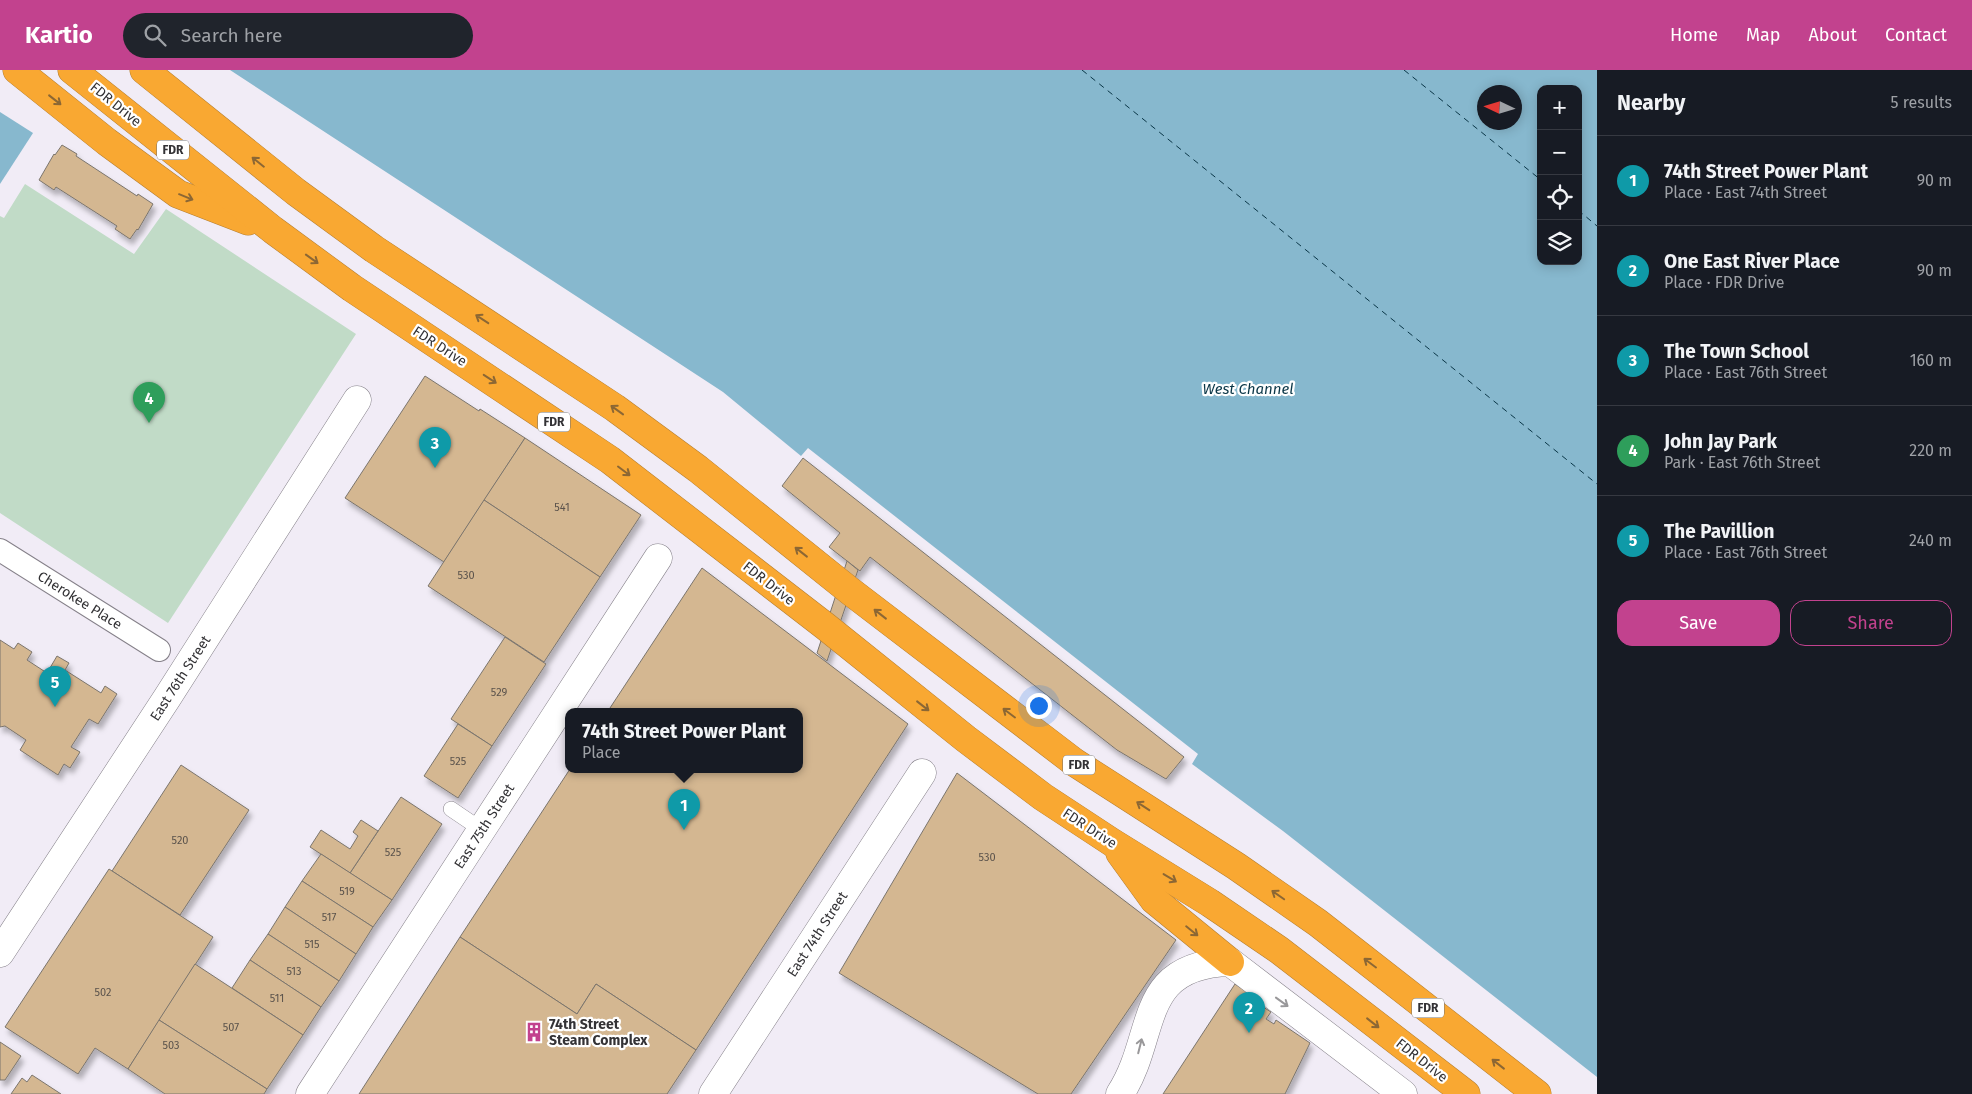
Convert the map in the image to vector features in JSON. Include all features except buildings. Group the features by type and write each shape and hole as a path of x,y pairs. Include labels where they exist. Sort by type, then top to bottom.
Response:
{"highway":[{"path":"17,70 107,142 178,194 273,230"},
{"name":"FDR Drive","path":"72,70 273,230 352,288 610,460 825,626 966,739 1043,797 1113,844 1210,902 1280,950 1466,1094"},
{"name":"FDR","path":"144,70 296,192 374,249 615,408 698,469 858,597 1067,756 1236,866 1318,924 1536,1094"},
{"path":"1113,844 1154,900 1230,962"}],"street":[{"name":"East 76th Street","path":"0,953 168,698 357,400"},
{"name":"Cherokee Place","path":"0,550 159,650"},
{"name":"East 75th Street","path":"310,1094 658,558"},
{"name":"East 74th Street","path":"713,1094 922,773"},
{"path":"1123,1093 1137,1061 1149,1018 1164,989 1175,977 1186,970 1208,964 1230,962 1403,1094"}],"lane":[{"path":"451,809 482,830"}],"green space":[{"path":"25,184 134,254 166,209 356,334 168,623 0,513 0,216 4,218"}],"water":[{"name":"West Channel","path":"230,70 1597,70 1597,1077 1283,831 1192,764 1198,754 808,448 801,456 723,392"},
{"path":"0,112 33,133 0,184"}],"ferry route":[{"path":"1082,70 1597,484"},
{"path":"1404,70 1537,177"},
{"path":"1582,213 1597,226"}],"place":[{"name":"John Jay Park","path":"149,423"},
{"name":"The Town School","path":"435,468"},
{"name":"The Pavillion","path":"55,707"},
{"name":"74th Street Power Plant","path":"684,830"},
{"name":"74th Street Steam Complex","path":"534,1032"},
{"name":"One East River Place","path":"1249,1033"}]}
